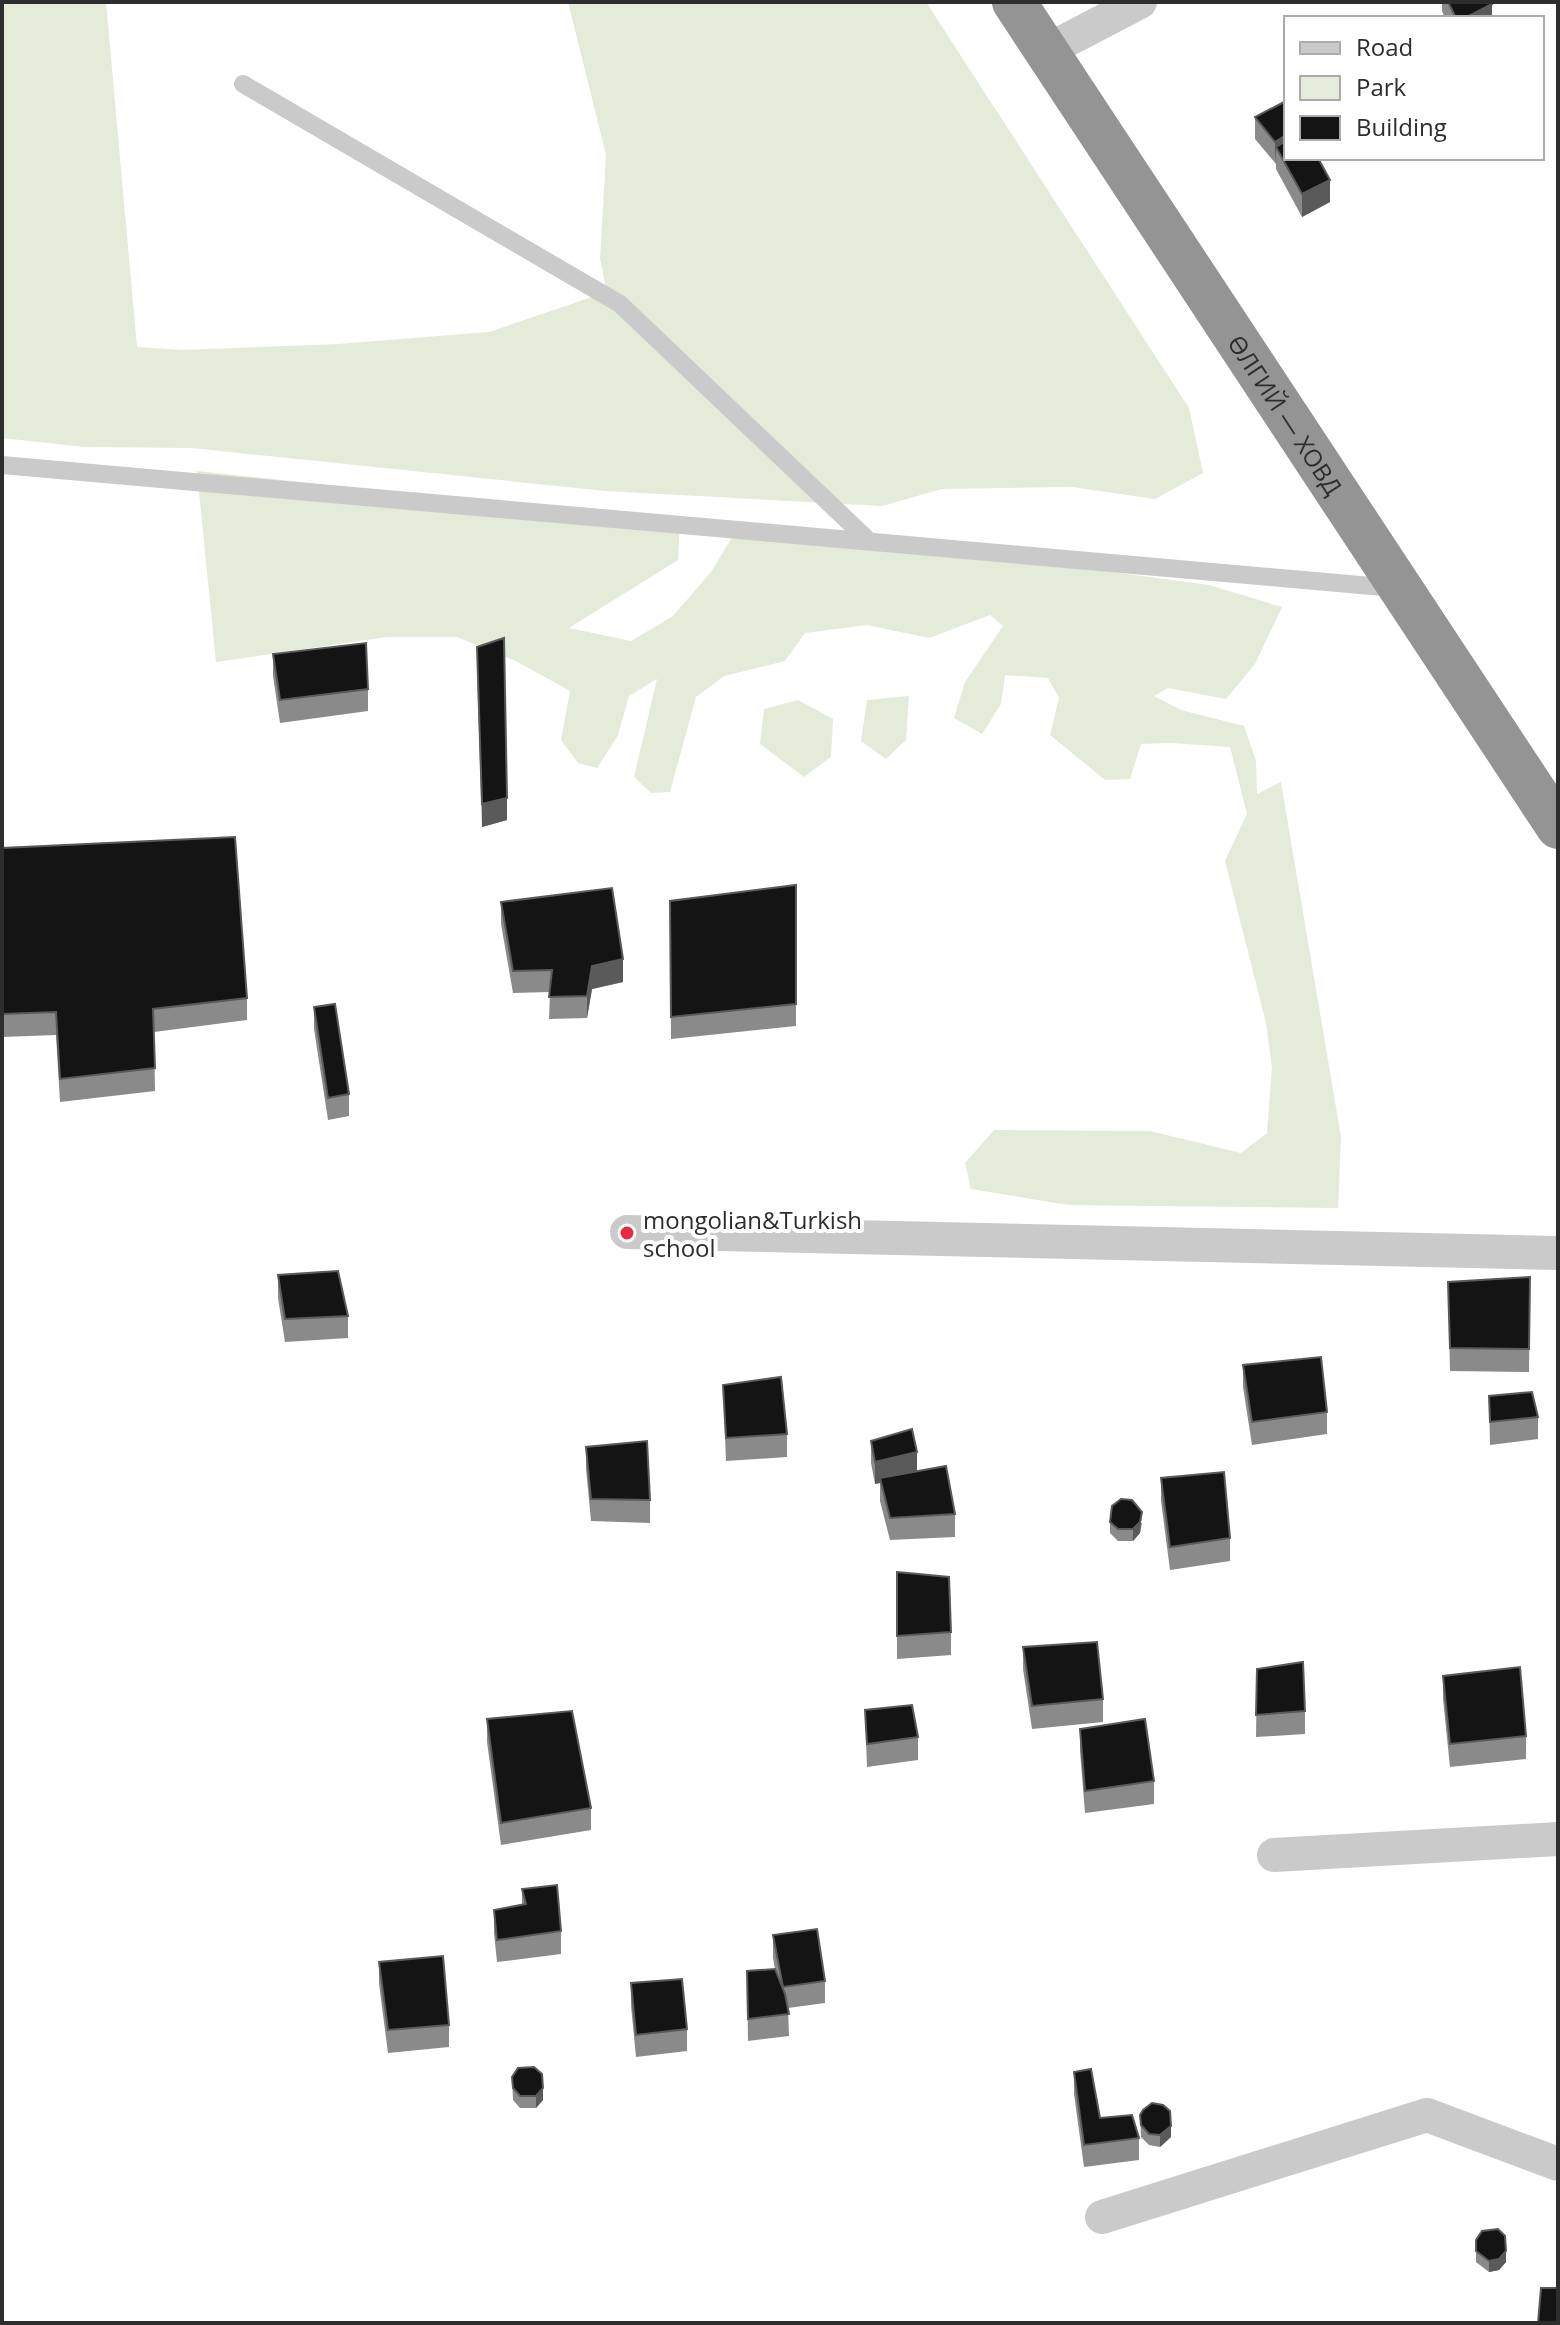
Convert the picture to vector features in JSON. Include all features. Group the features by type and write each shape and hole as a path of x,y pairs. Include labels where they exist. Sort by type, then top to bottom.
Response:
{"highway":[{"name":"ӨЛГИЙ — ХОВД","path":"1014,2 1558,827"}],"street":[{"path":"1046,51 1140,2"},
{"path":"627,1232 1558,1253"},
{"path":"1274,1855 1558,1839"},
{"path":"1102,2217 1427,2115 1558,2164"}],"lane":[{"path":"243,84 620,304 869,541"},
{"path":"2,465 1401,589"}],"green space":[{"path":"2,2 106,2 137,347 182,350 338,344 489,332 607,292 600,259 606,155 568,2 926,2 1189,408 1203,473 1155,499 1072,487 942,489 882,506 605,491 192,448 84,447 2,438"},
{"path":"197,471 680,522 678,560 569,628 631,641 673,616 711,572 734,534 968,553 1209,585 1282,607 1255,664 1226,699 1168,688 1154,696 1181,710 1244,726 1256,761 1257,794 1281,782 1341,1137 1338,1208 1068,1205 971,1189 965,1163 994,1130 1150,1131 1241,1153 1267,1133 1272,1068 1266,1023 1225,861 1247,814 1230,747 1141,744 1130,779 1105,780 1050,735 1059,698 1048,678 1005,675 1001,704 982,734 954,718 965,682 1003,626 990,615 929,638 867,625 805,633 785,661 724,676 696,697 670,792 651,793 634,777 657,679 629,696 618,735 597,768 578,763 561,740 570,691 516,661 457,637 387,637 216,662"},
{"path":"909,696 906,740 886,759 861,741 867,700"},
{"path":"798,700 833,719 831,757 804,777 760,744 764,709"}],"building":[{"path":"1448,2 1492,4 1469,16 1455,16"},
{"path":"1284,102 1284,136 1275,142 1255,117"},
{"path":"1284,142 1284,160 1319,160 1330,180 1302,194 1276,147"},
{"path":"504,638 507,798 482,804 477,647"},
{"path":"366,643 368,689 280,700 273,654"},
{"path":"235,837 247,998 153,1009 155,1068 60,1079 56,1012 2,1014 2,848"},
{"path":"796,885 796,1004 671,1017 670,901"},
{"path":"612,888 623,959 592,966 587,996 549,997 552,970 513,971 501,902"},
{"path":"335,1004 349,1094 328,1098 314,1007"},
{"path":"338,1271 348,1316 285,1319 278,1275"},
{"path":"1530,1277 1529,1349 1450,1348 1448,1282"},
{"path":"1321,1357 1327,1412 1252,1422 1243,1365"},
{"path":"781,1377 787,1434 726,1438 723,1385"},
{"path":"1532,1392 1538,1417 1490,1422 1489,1396"},
{"path":"912,1429 917,1452 875,1462 871,1441"},
{"path":"647,1441 650,1500 591,1499 586,1447"},
{"path":"946,1466 955,1514 890,1518 880,1478"},
{"path":"1224,1472 1230,1538 1170,1547 1161,1478"},
{"path":"1121,1499 1132,1500 1142,1512 1140,1522 1133,1529 1118,1529 1110,1522 1112,1506"},
{"path":"897,1572 949,1577 951,1632 897,1636"},
{"path":"1097,1642 1103,1699 1032,1706 1023,1647"},
{"path":"1303,1662 1305,1711 1256,1715 1257,1669"},
{"path":"1520,1667 1526,1736 1450,1744 1443,1676"},
{"path":"912,1705 918,1737 867,1744 865,1710"},
{"path":"572,1711 591,1808 501,1823 487,1719"},
{"path":"1145,1719 1154,1781 1085,1791 1080,1729"},
{"path":"557,1885 561,1931 497,1940 494,1910 526,1904 522,1889"},
{"path":"817,1929 825,1981 783,1987 773,1935"},
{"path":"443,1956 449,2025 388,2030 379,1962"},
{"path":"775,1969 789,2014 748,2019 747,1971"},
{"path":"682,1979 687,2029 636,2035 631,1983"},
{"path":"534,2067 542,2074 543,2088 536,2096 520,2096 513,2088 512,2077 518,2068"},
{"path":"1091,2069 1100,2118 1132,2115 1139,2138 1084,2145 1074,2072"},
{"path":"1152,2103 1163,2105 1170,2111 1171,2126 1160,2135 1149,2134 1141,2125 1140,2115"},
{"path":"1498,2229 1505,2236 1506,2251 1499,2259 1489,2261 1476,2251 1476,2240 1482,2231"},
{"path":"1541,2288 1558,2288 1558,2323 1538,2323"}],"place":[{"name":"mongolian&Turkish school","path":"627,1233"}]}
